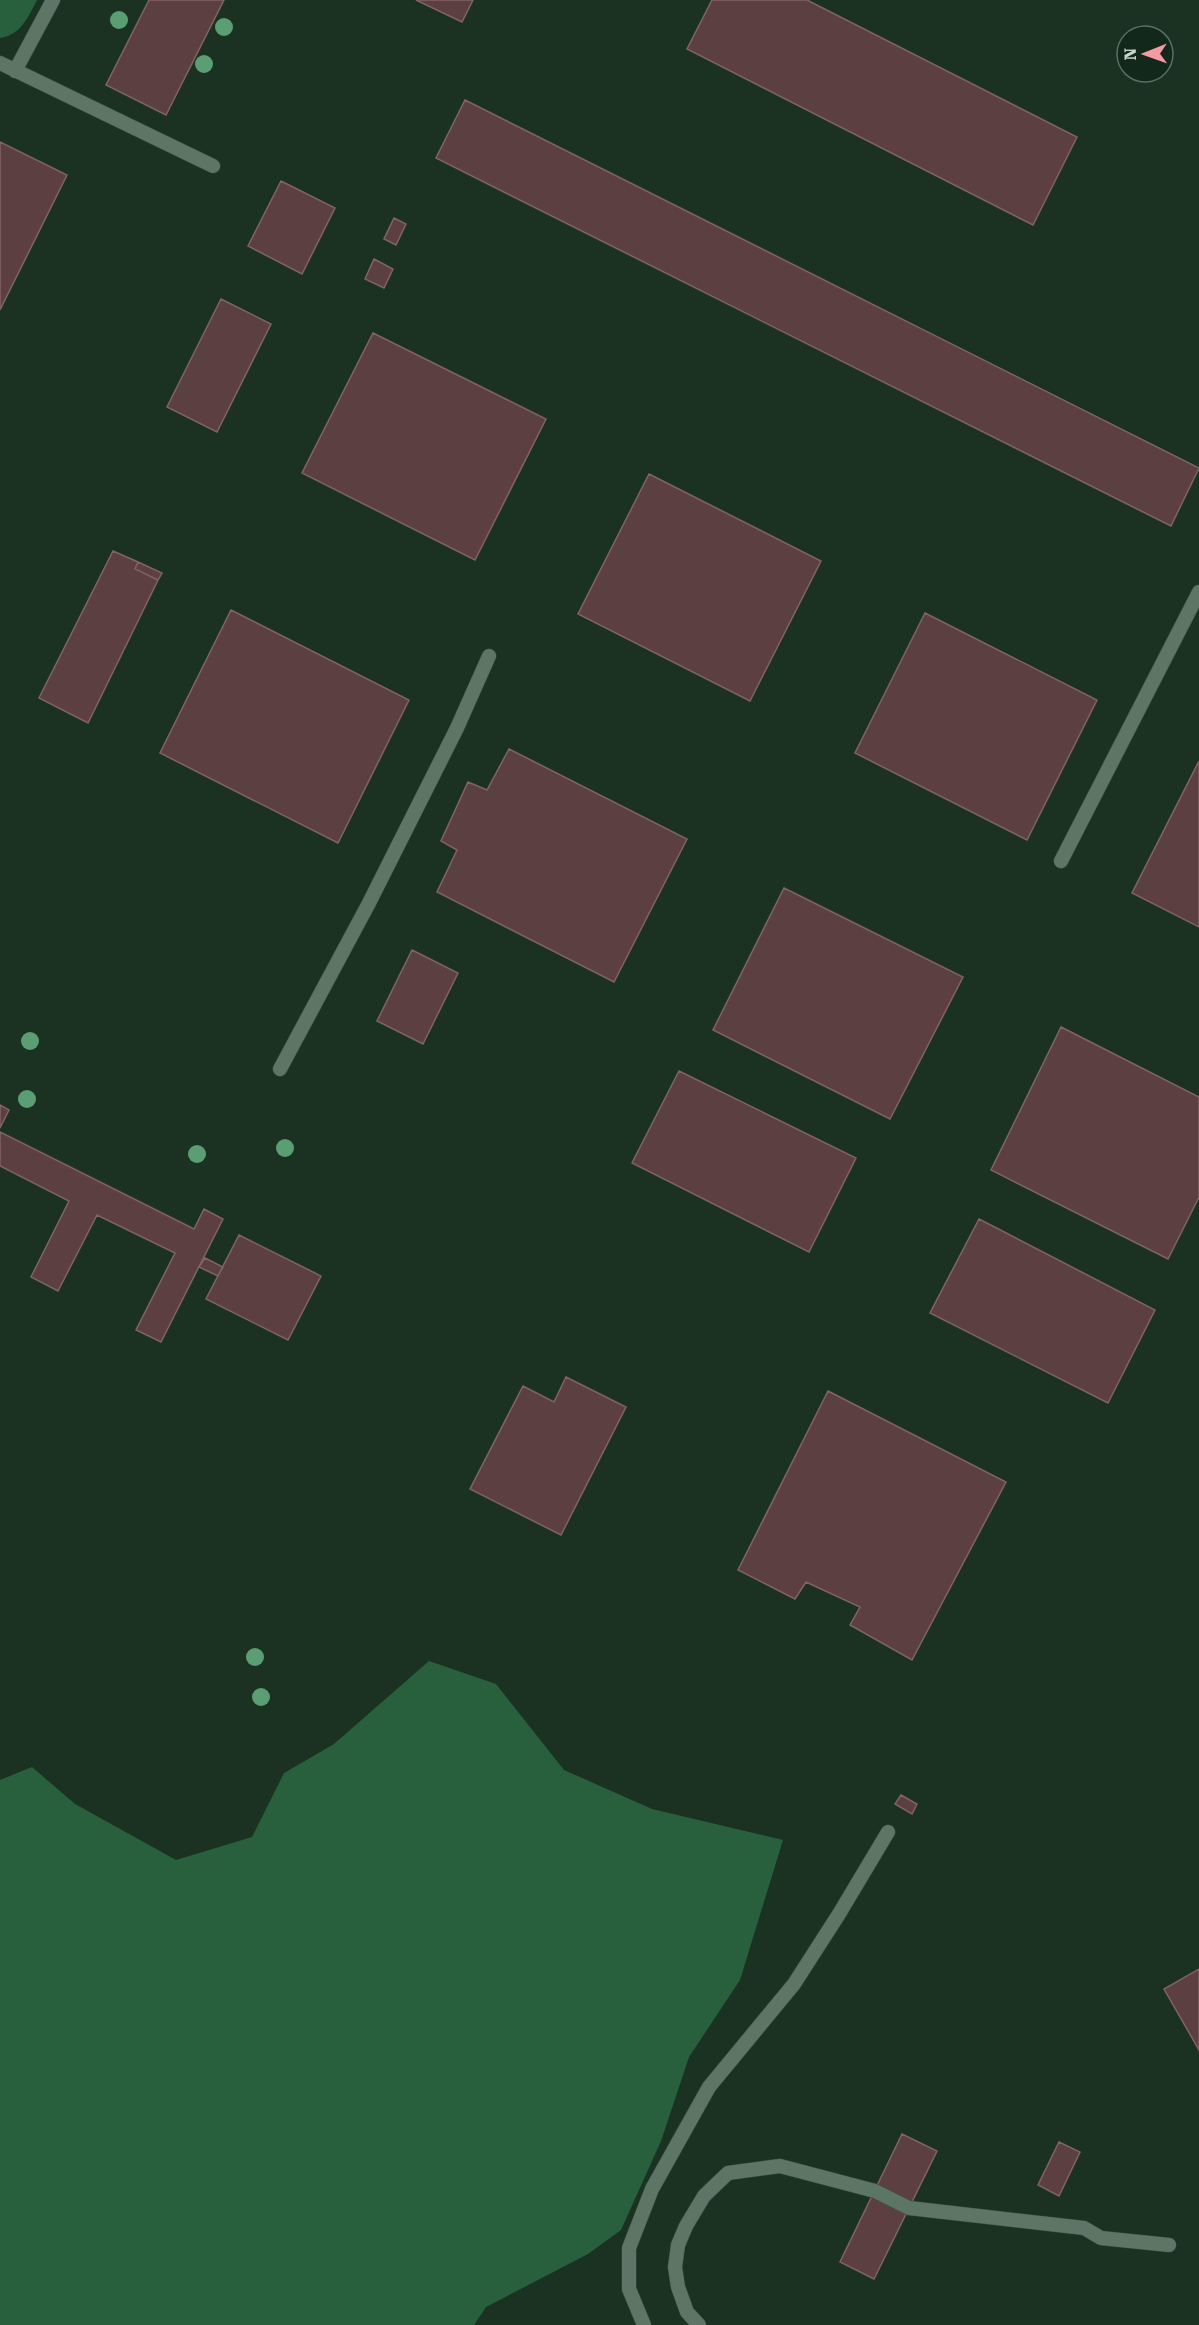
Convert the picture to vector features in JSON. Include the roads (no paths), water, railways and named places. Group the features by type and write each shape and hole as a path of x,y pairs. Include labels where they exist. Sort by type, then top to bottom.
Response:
{"lane":[{"path":"15,71 53,0"},
{"path":"0,63 213,166"},
{"path":"1062,861 1199,592"},
{"path":"280,1069 375,893 457,728 489,656"},
{"path":"644,2325 629,2289 628,2248 652,2189 709,2087 794,1984 888,1832"},
{"path":"699,2325 687,2312 678,2287 675,2266 678,2245 686,2226 704,2196 728,2173 780,2166 874,2191 909,2208 1084,2228 1101,2238 1169,2245"}]}
